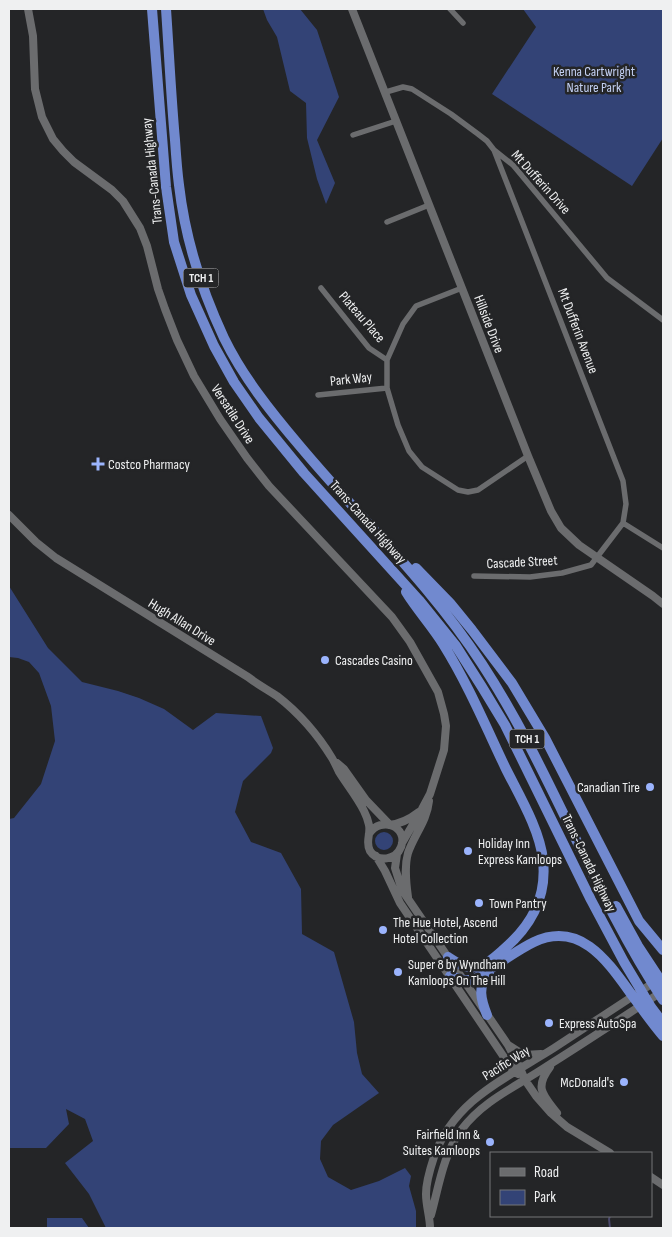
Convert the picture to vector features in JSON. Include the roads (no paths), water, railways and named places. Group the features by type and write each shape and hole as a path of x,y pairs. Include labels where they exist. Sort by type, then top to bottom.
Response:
{"highway":[{"name":"Trans-Canada Highway","path":"152,9 159,112 167,196 174,242 191,295 214,346 234,382 259,418 304,473 419,600 456,646 509,733 590,900 617,950 637,986 663,1023"},
{"name":"Trans-Canada Highway","path":"166,9 179,186 189,241 203,288 225,339 269,409 443,608 502,694 523,732 626,940 663,1000"},
{"path":"384,540 424,576 450,603 512,683 545,738 639,921 663,950"},
{"path":"397,575 413,604 434,630 458,669 528,812 543,860 542,886 537,906 534,915 521,933 501,952 482,966 468,967 448,957"},
{"path":"597,880 620,911 638,946 663,984"},
{"path":"450,976 464,980 473,980 540,939 554,936 569,937 582,941 596,951 614,969 663,1036"},
{"path":"653,940 663,945"},
{"path":"487,1015 481,999 481,987 486,976 495,967"}],"main road":[{"name":"Versatile Drive","path":"28,9 33,36 35,89 42,117 53,139 63,151 74,162 112,190 122,201 140,228 147,246 164,309 176,340 194,376 220,419 269,486 392,617 418,656 438,692 444,714 446,738 444,750 430,794 402,843"},
{"name":"Hillside Drive","path":"352,9 550,511 561,528 579,545 663,604"},
{"name":"Hugh Allan Drive","path":"9,515 36,542 56,558 277,696 302,718 333,759 364,810 369,826 369,834"},
{"name":"Hugh Allan Drive","path":"333,759 344,769 366,800 389,825"},
{"path":"408,899 406,882 408,853 428,812 430,794"},
{"name":"Versatile Drive","path":"389,825 404,822 422,809"},
{"path":"517,1070 508,1045 402,890 395,868 397,854 402,843 400,834 397,829 389,825 379,825 371,830 369,834 369,849 376,856 400,902 450,976 517,1070 551,1113 567,1127 608,1152"},
{"path":"376,856 387,858 397,854"},
{"name":"Pacific Way","path":"430,1228 426,1194 434,1158 446,1132 465,1107 488,1088 663,976"},
{"name":"Pacific Way","path":"430,1219 445,1163 455,1140 474,1115 495,1098 553,1063 663,991"},
{"path":"508,1045 524,1055 545,1053"},
{"path":"553,1063 543,1077 543,1094 567,1127"},
{"path":"434,1158 445,1163"},
{"path":"652,1179 663,1185"}],"street":[{"path":"450,9 463,23"},
{"name":"Mt Dufferin Drive","path":"386,92 403,87 412,89 451,114 487,141 494,150 512,165 607,278 663,320"},
{"path":"352,135 396,121"},
{"name":"Mt Dufferin Avenue","path":"494,150 623,481 626,504 623,522"},
{"path":"387,222 429,205"},
{"name":"Plateau Place","path":"321,288 369,348 387,360"},
{"path":"462,288 416,306 403,324 387,360 387,388 398,425 409,451 422,467 458,490 468,492 478,490 528,456"},
{"name":"Park Way","path":"318,395 387,388"},
{"path":"597,558 623,522 663,548"},
{"name":"Cascade Street","path":"474,576 530,577 562,573 591,565 597,558"}],"waterway":[{"path":"610,1217 610,1228"}],"place":[{"name":"Costco Pharmacy","path":"98,464"},
{"name":"Cascades Casino","path":"325,660"},
{"name":"Canadian Tire","path":"650,787"},
{"name":"Holiday Inn Express Kamloops","path":"468,851"},
{"name":"Town Pantry","path":"479,903"},
{"name":"The Hue Hotel, Ascend Hotel Collection","path":"383,930"},
{"name":"Super 8 by Wyndham Kamloops On The Hill","path":"398,972"},
{"name":"Express AutoSpa","path":"549,1023"},
{"name":"McDonald's","path":"624,1082"},
{"name":"Fairfield Inn & Suites Kamloops","path":"490,1142"}],"park label":[{"name":"Kenna Cartwright Nature Park","path":"594,79"}]}
